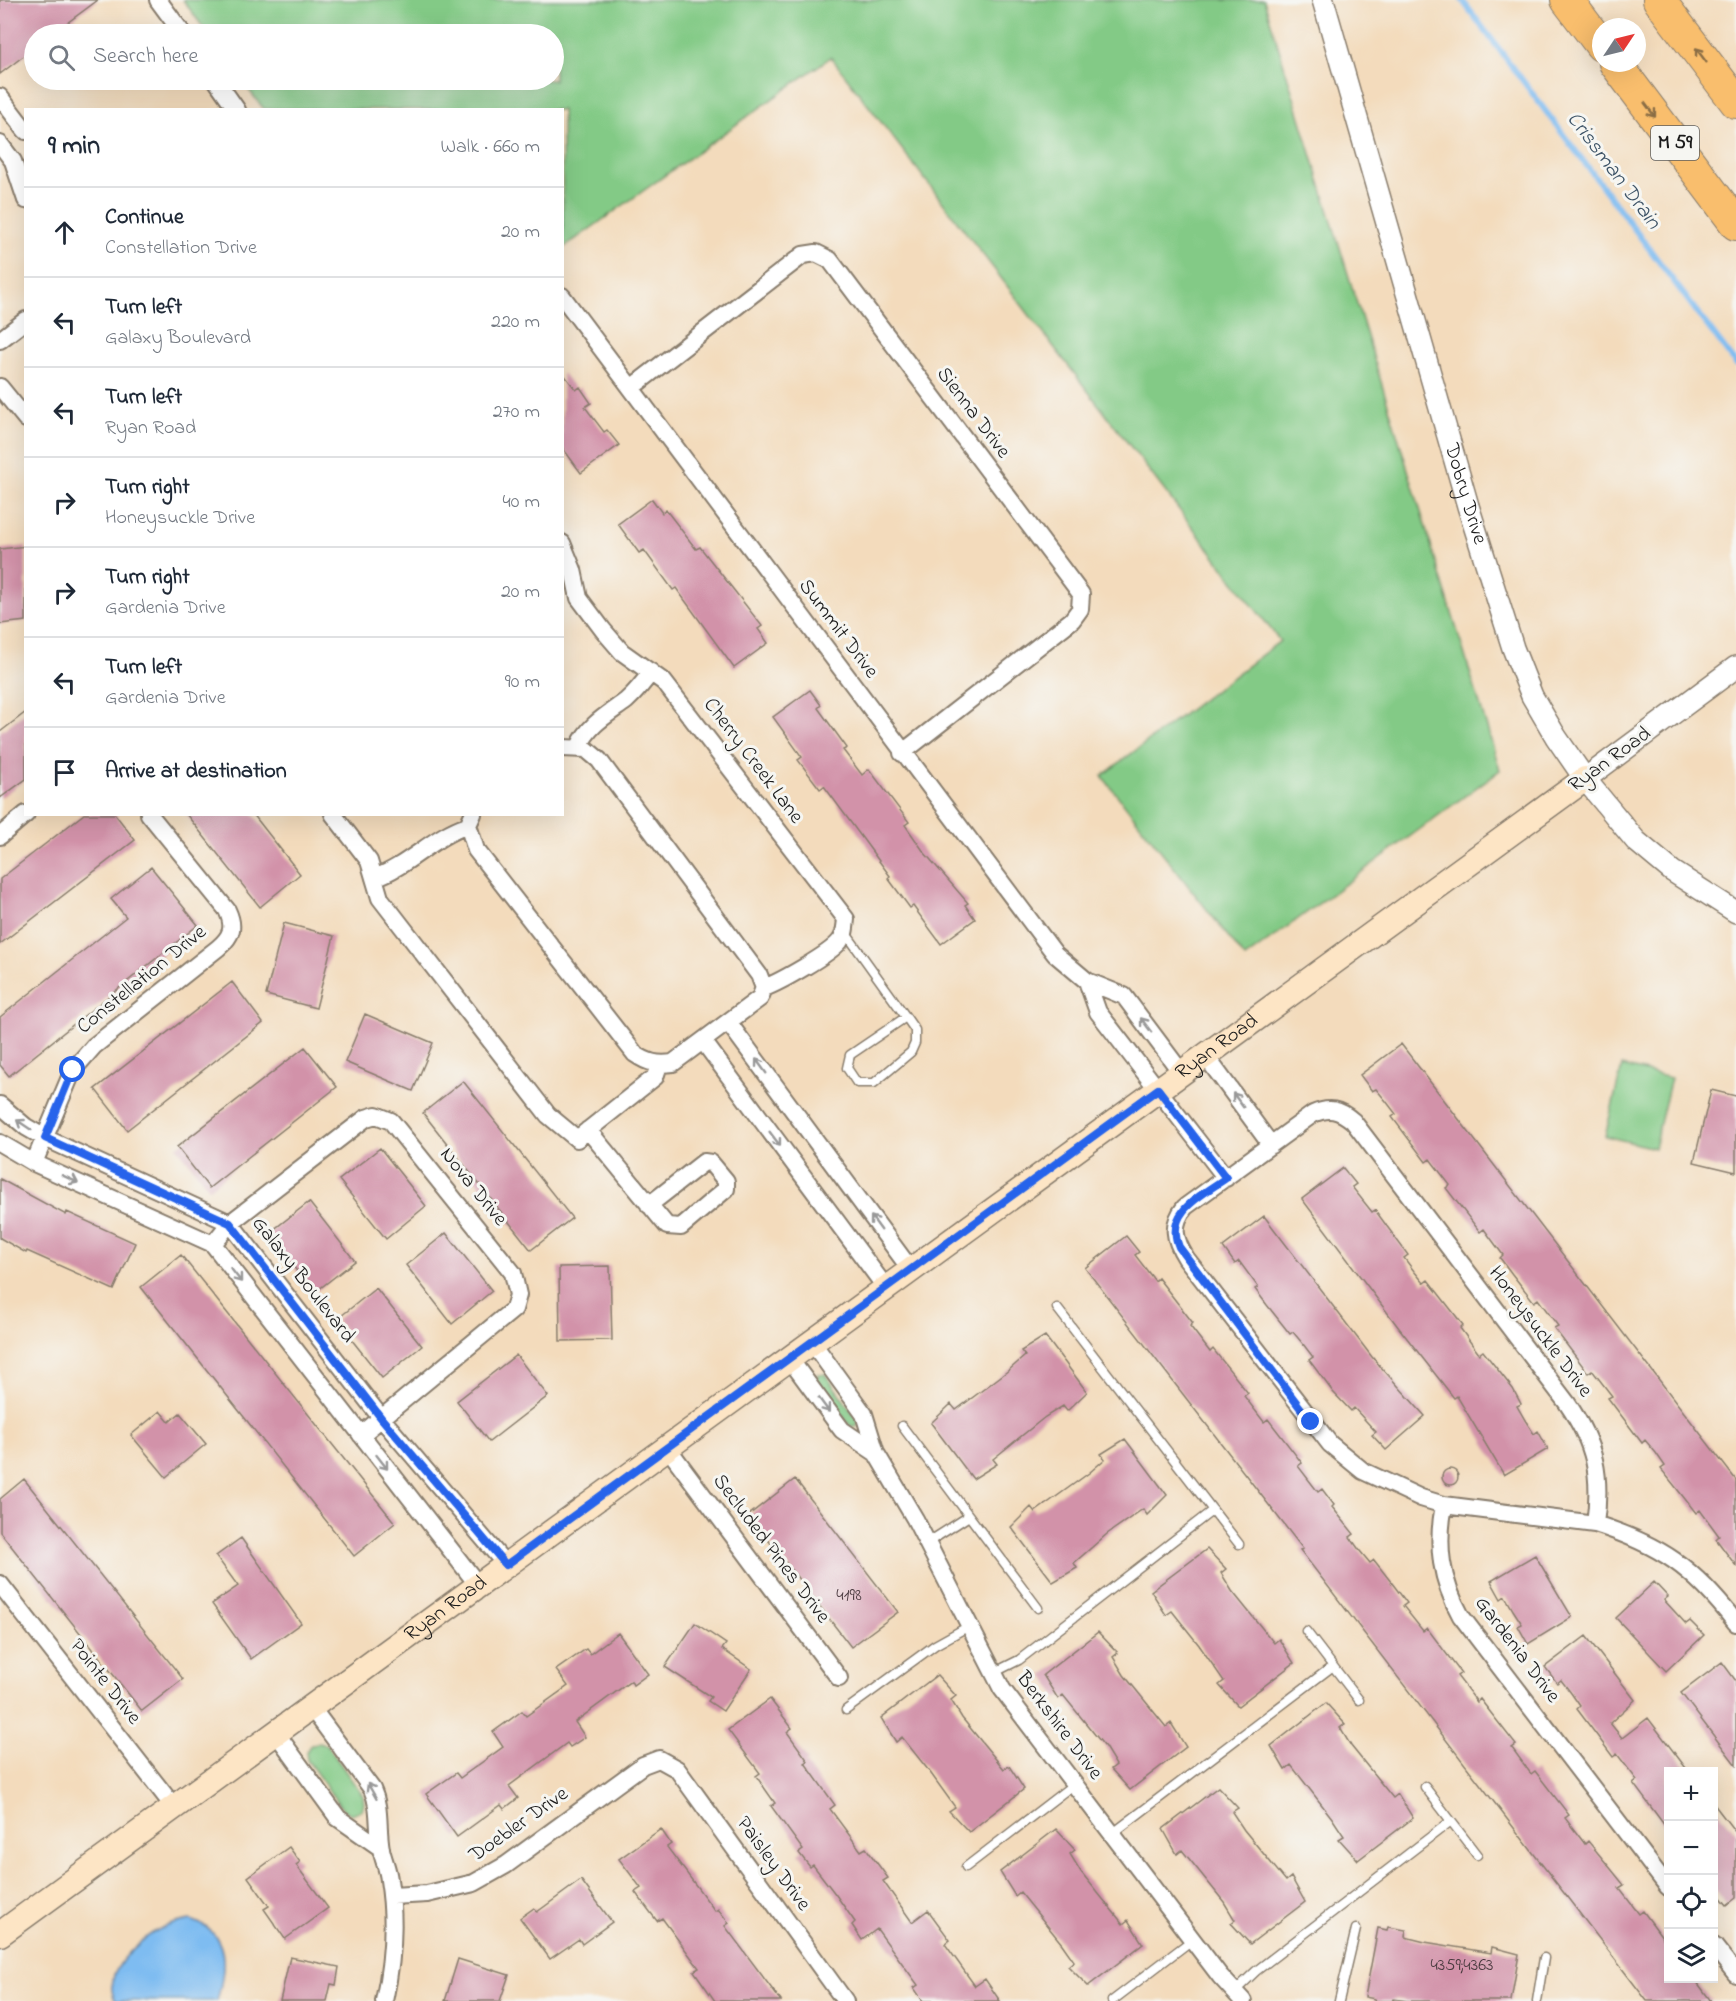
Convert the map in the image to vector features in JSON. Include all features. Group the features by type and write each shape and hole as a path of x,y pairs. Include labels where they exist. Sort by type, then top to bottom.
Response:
{"highway":[{"path":"1567,0 1592,33"},
{"path":"1659,0 1736,102"},
{"name":"M 59","path":"1622,72 1736,224"}],"main road":[{"name":"Ryan Road","path":"0,1934 1585,779"}],"street":[{"path":"158,0 176,24"},
{"name":"Dobry Drive","path":"1323,0 1468,506 1513,648 1543,717 1585,779 1616,819 1653,856 1736,912"},
{"path":"223,90 236,108"},
{"path":"0,97 24,128"},
{"path":"0,144 13,161 24,194"},
{"name":"Sienna Drive","path":"631,388 803,255 816,253 830,260 1081,594 1080,609 1071,620 902,753"},
{"name":"Summit Drive","path":"564,299 902,753 1055,954 1087,981 1124,996 1181,1072"},
{"path":"0,340 24,322"},
{"path":"0,387 24,417"},
{"name":"Cherry Creek Lane","path":"564,548 573,570 579,598 622,652 664,682 846,919 845,932"},
{"name":"Ryan Road","path":"1585,779 1736,667"},
{"path":"571,747 594,724 627,699 651,672"},
{"path":"374,878 407,862 471,820 476,850 635,1054 647,1062 659,1065 673,1063 760,998 764,988 759,975 599,760 586,749 571,747"},
{"path":"0,836 24,816"},
{"name":"Constellation Drive","path":"34,1163 73,1070 94,1046 229,939 232,930 227,910 151,816"},
{"path":"335,816 369,861 380,897 548,1115 576,1139 655,1077 659,1065"},
{"path":"764,988 778,983 839,943 845,932"},
{"path":"1087,981 1098,1012 1226,1178 1185,1207 1176,1222 1175,1238 1186,1257 1330,1444 1363,1471 1422,1498 1444,1505 1595,1524 1649,1544 1678,1561 1700,1581 1736,1623"},
{"path":"728,1022 910,1270"},
{"path":"702,1041 886,1288"},
{"path":"1205,1055 1271,1145"},
{"name":"Galaxy Boulevard","path":"0,1105 19,1122 45,1138 230,1223 382,1419 506,1565"},
{"name":"Honeysuckle Drive","path":"1226,1178 1323,1109 1340,1111 1353,1121 1567,1403 1585,1431 1597,1468 1599,1491 1595,1524"},
{"name":"Nova Drive","path":"213,1244 230,1223 366,1118 376,1115 391,1121 513,1273 518,1295 514,1308 361,1435"},
{"path":"588,1130 649,1205 667,1226 681,1227 726,1189 726,1181 711,1163 704,1162 649,1205"},
{"path":"0,1143 34,1163 213,1244 478,1585"},
{"name":"Berkshire Drive","path":"812,1342 864,1414 876,1453 927,1543 1002,1689 1192,1940 1238,1996"},
{"name":"Berkshire Drive","path":"789,1358 842,1431 876,1453"},
{"name":"Secluded Pines Drive","path":"667,1447 839,1678"},
{"name":"Gardenia Drive","path":"1444,1505 1440,1526 1441,1565 1452,1600 1461,1616 1664,1882"},
{"name":"Pointe Drive","path":"0,1584 174,1807"},
{"path":"311,1707 372,1789 377,1801 381,1848 392,1896 393,1946 384,2001"},
{"path":"276,1733 338,1818 381,1848"},
{"name":"Doebler Drive","path":"392,1896 456,1889 483,1879 506,1865 643,1765 659,1759"},
{"name":"Paisley Drive","path":"659,1759 677,1769 845,2001"},
{"path":"1718,1952 1736,1974"}],"lane":[{"path":"845,932 906,1017 915,1030 915,1043 911,1052 874,1083 857,1083 847,1068 850,1056 906,1017"},
{"path":"1057,1308 1239,1544"},
{"path":"902,1426 1038,1608"},
{"path":"993,1673 1019,1660 1213,1510"},
{"path":"927,1543 969,1516"},
{"path":"846,1710 935,1645 969,1626"},
{"path":"1306,1630 1359,1700"},
{"path":"1112,1834 1333,1666"},
{"path":"966,1867 1074,1784"},
{"path":"1425,1787 1478,1855"},
{"path":"1238,1996 1256,1971 1452,1821"},
{"path":"1339,2001 1356,1929"},
{"path":"1112,2001 1192,1940"},
{"path":"1537,2001 1544,1958"}],"green space":[{"path":"183,0 1264,0 1500,770 1245,958 1102,776 1280,641 831,57 564,247 564,108 263,108 249,90 564,90 564,24 201,24"},
{"path":"1622,1066 1671,1078 1654,1148 1605,1136"},
{"path":"818,1374 825,1374 858,1420 857,1427 850,1426 816,1380"},
{"path":"311,1744 327,1745 363,1796 364,1804 360,1811 351,1814 343,1810 307,1760 306,1752"}],"water":[{"path":"191,1920 204,1926 219,1943 223,1964 217,2001 116,2001 112,1991 113,1980 117,1969 132,1949 160,1929"}],"building":[{"path":"0,0 98,0 66,24 24,24 24,56 0,74"},
{"path":"564,375 576,390 580,387 591,403 585,407 604,432 607,430 619,445 581,473 564,450"},
{"path":"652,499 662,513 666,510 696,549 700,547 762,626 758,629 768,643 734,668 676,588 673,590 644,550 639,553 618,524"},
{"path":"24,546 24,621 0,624 0,549"},
{"path":"810,690 821,705 818,708 847,748 843,750 862,775 869,769 909,822 905,825 924,852 968,903 965,905 975,919 941,944 913,906 910,908 888,878 890,876 824,786 820,789 798,760 802,757 773,717"},
{"path":"24,714 24,780 0,798 0,732"},
{"path":"81,816 117,816 135,840 0,944 0,879"},
{"path":"188,816 255,816 300,874 260,907"},
{"path":"151,867 198,925 9,1076 0,1065 0,1017 126,917 111,899"},
{"path":"284,923 334,936 316,1008 266,995"},
{"path":"232,982 263,1023 127,1130 95,1089"},
{"path":"365,1014 433,1043 413,1091 345,1062"},
{"path":"1401,1044 1736,1480 1736,1566 1716,1539 1719,1536 1700,1510 1696,1513 1661,1469 1665,1466 1656,1453 1645,1440 1642,1443 1608,1398 1612,1396 1592,1370 1588,1373 1554,1328 1558,1326 1538,1299 1534,1302 1500,1258 1503,1255 1484,1229 1480,1232 1446,1188 1450,1185 1430,1159 1426,1162 1392,1117 1396,1114 1376,1089 1372,1091 1360,1075"},
{"path":"305,1047 337,1087 209,1188 177,1147"},
{"path":"463,1081 572,1218 531,1250 423,1113"},
{"path":"1711,1090 1736,1096 1736,1172 1694,1162"},
{"path":"380,1148 426,1206 386,1239 339,1180"},
{"path":"1343,1168 1356,1184 1352,1187 1372,1212 1375,1210 1408,1255 1404,1258 1414,1271 1424,1283 1428,1280 1463,1325 1460,1328 1479,1354 1483,1351 1513,1389 1521,1404 1517,1406 1525,1420 1534,1434 1538,1431 1548,1449 1504,1475 1457,1396 1454,1398 1302,1199"},
{"path":"0,1179 66,1215 67,1212 135,1243 114,1290 27,1251 26,1253 0,1238"},
{"path":"309,1202 355,1261 314,1293 268,1234"},
{"path":"1264,1216 1372,1357 1425,1416 1386,1450 1372,1435 1376,1432 1354,1408 1351,1411 1333,1392 1309,1360 1313,1357 1293,1332 1290,1334 1267,1305 1255,1289 1258,1287 1239,1261 1235,1264 1223,1247"},
{"path":"446,1233 492,1291 452,1324 406,1265"},
{"path":"1126,1236 1139,1252 1135,1255 1155,1281 1158,1278 1193,1323 1190,1326 1210,1352 1213,1349 1248,1393 1244,1396 1264,1422 1268,1419 1302,1463 1298,1466 1318,1492 1322,1489 1334,1505 1332,1507 1354,1534 1350,1537 1360,1551 1370,1563 1374,1560 1407,1603 1403,1606 1423,1631 1427,1628 1461,1673 1457,1676 1477,1702 1480,1699 1516,1745 1512,1748 1531,1774 1535,1771 1569,1815 1565,1818 1585,1844 1588,1841 1624,1885 1619,1888 1639,1914 1643,1911 1664,1940 1664,1983 1698,1983 1711,2001 1647,2001 1300,1550 1303,1549 1085,1268"},
{"path":"181,1255 395,1523 354,1556 141,1287"},
{"path":"610,1266 612,1340 560,1341 559,1267"},
{"path":"376,1288 422,1346 382,1378 336,1320"},
{"path":"1045,1336 1087,1392 1067,1411 1063,1406 1045,1417 993,1459 997,1464 973,1479 931,1423 951,1404 956,1410 1009,1370 1025,1356 1021,1351"},
{"path":"516,1355 548,1396 489,1442 457,1401"},
{"path":"160,1411 169,1422 180,1413 206,1444 166,1477 131,1435"},
{"path":"1125,1439 1167,1495 1147,1515 1143,1509 1107,1534 1074,1563 1077,1568 1053,1582 1011,1527 1031,1507 1035,1512 1089,1473 1105,1459 1101,1454"},
{"path":"1447,1469 1453,1469 1458,1477 1456,1483 1447,1485 1442,1480 1442,1474"},
{"path":"24,1479 183,1679 142,1711 0,1532 0,1499"},
{"path":"795,1479 898,1612 851,1647 749,1515"},
{"path":"241,1538 301,1623 251,1659 212,1604 238,1586 216,1556"},
{"path":"1207,1549 1226,1569 1221,1573 1232,1591 1274,1643 1279,1639 1294,1663 1238,1706 1219,1685 1224,1681 1199,1645 1172,1611 1166,1615 1151,1591"},
{"path":"1535,1555 1572,1617 1528,1644 1518,1626 1522,1624 1505,1596 1501,1599 1491,1581"},
{"path":"1654,1582 1668,1597 1664,1600 1686,1624 1690,1621 1704,1635 1666,1671 1616,1618"},
{"path":"695,1623 726,1644 722,1649 751,1669 723,1711 708,1701 711,1697 665,1667"},
{"path":"1098,1632 1118,1653 1113,1657 1124,1675 1166,1727 1171,1723 1186,1747 1130,1790 1111,1769 1116,1765 1105,1747 1063,1695 1058,1699 1043,1675"},
{"path":"618,1633 648,1674 633,1685 631,1681 575,1722 585,1737 570,1747 567,1743 509,1786 518,1798 504,1809 501,1805 457,1837 426,1794 456,1773 460,1778 503,1747 493,1732 522,1711 526,1716 568,1686 556,1670 586,1649 590,1654"},
{"path":"1586,1636 1635,1700 1610,1723 1622,1738 1648,1718 1685,1767 1664,1767 1664,1825 1633,1783 1637,1780 1617,1754 1613,1757 1577,1709 1580,1706 1561,1680 1557,1683 1545,1667"},
{"path":"1722,1662 1736,1681 1736,1765 1681,1693"},
{"path":"937,1675 956,1696 951,1700 962,1718 1004,1769 1009,1766 1024,1789 969,1832 949,1811 955,1807 929,1771 902,1737 896,1742 881,1718"},
{"path":"770,1699 792,1728 787,1732 808,1761 805,1763 835,1805 830,1809 861,1851 866,1848 888,1878 883,1881 912,1922 928,1910 950,1940 945,1944 975,1986 985,1979 1000,2001 923,2001 914,1988 918,1985 877,1929 862,1940 852,1925 855,1922 836,1895 813,1865 810,1867 799,1853 803,1850 771,1806 775,1803 756,1776 760,1773 728,1730"},
{"path":"1326,1703 1345,1724 1340,1728 1351,1746 1393,1798 1398,1794 1413,1818 1358,1860 1339,1839 1344,1836 1332,1818 1291,1765 1285,1770 1271,1746"},
{"path":"1218,1787 1238,1808 1232,1812 1244,1830 1286,1881 1291,1877 1305,1902 1250,1944 1231,1923 1235,1920 1224,1902 1182,1850 1177,1854 1163,1829"},
{"path":"1718,1810 1736,1833 1736,1898 1727,1905 1718,1894"},
{"path":"661,1829 671,1844 667,1847 715,1911 718,1909 729,1923 725,1926 781,2001 715,2001 694,1971 699,1968 662,1918 657,1921 635,1892 641,1888 619,1859"},
{"path":"1056,1829 1075,1850 1070,1854 1081,1872 1123,1924 1128,1920 1143,1944 1088,1986 1068,1966 1074,1961 1062,1944 1020,1892 1015,1896 1000,1872"},
{"path":"289,1847 300,1862 296,1865 328,1908 285,1939 264,1909 269,1906 248,1877"},
{"path":"581,1880 612,1922 582,1944 579,1939 550,1959 520,1918 534,1908 537,1912"},
{"path":"1388,1927 1406,1930 1405,1937 1425,1942 1491,1953 1492,1947 1519,1954 1511,2001 1394,1999 1393,2001 1374,2001 1375,1999 1365,1997 1378,1928 1387,1930"},
{"path":"290,1957 339,1967 336,1985 331,1984 327,2001 280,2001"},
{"path":"458,1959 509,1975 500,2001 445,2001"}],"waterway":[{"name":"Crissman Drain","path":"1462,0 1736,364"}],"route":[{"path":"73,1070 45,1138 230,1223 382,1419 506,1565 1158,1089 1226,1178 1185,1207 1179,1215 1174,1229 1179,1247 1311,1422"}]}
